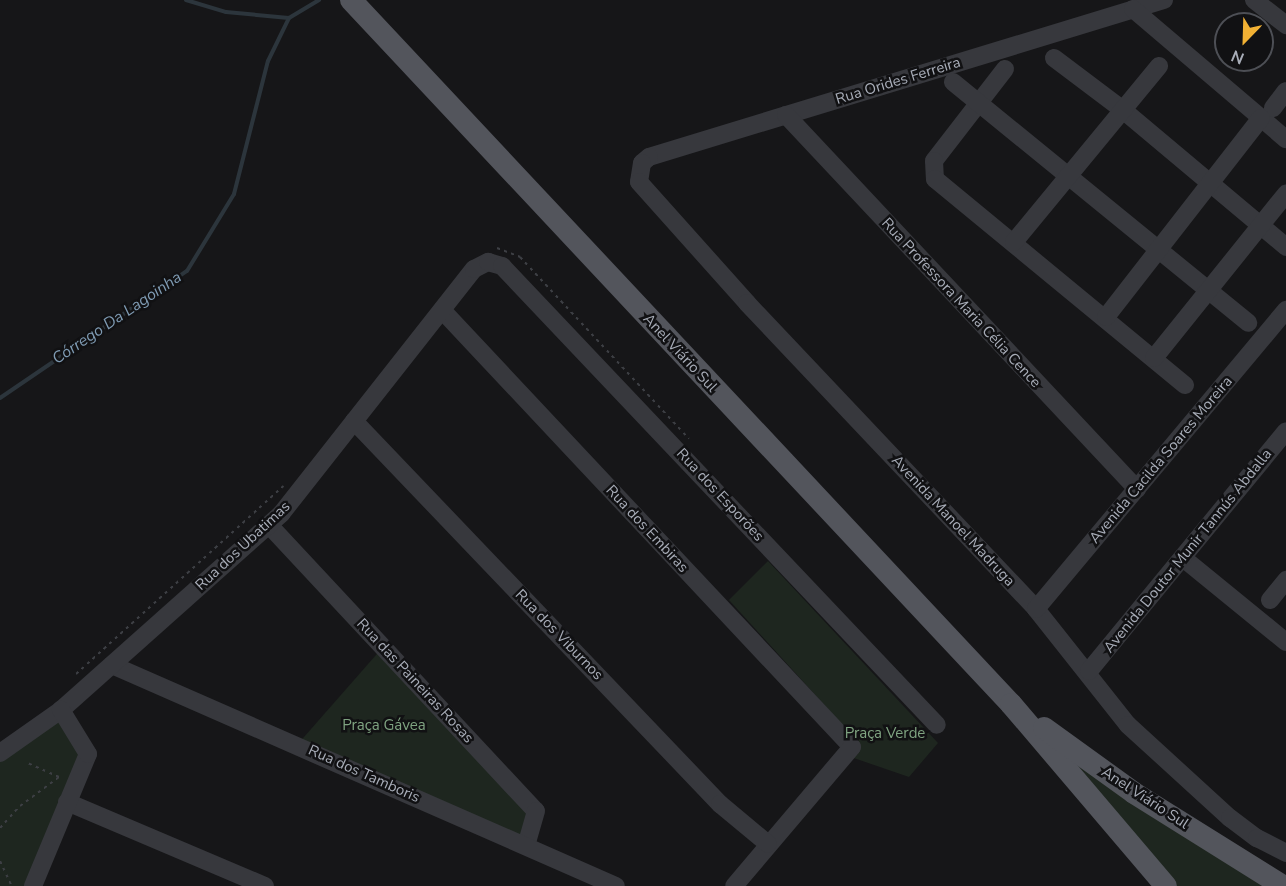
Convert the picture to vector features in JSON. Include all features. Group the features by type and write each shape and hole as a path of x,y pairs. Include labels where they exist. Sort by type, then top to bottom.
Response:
{"main road":[{"name":"Anel Viário Sul","path":"351,0 1011,704 1167,886"},
{"name":"Anel Viário Sul","path":"1011,704 1134,793 1283,886"}],"street":[{"name":"Rua Orides Ferreira","path":"639,172 649,157 1164,0"},
{"path":"1254,0 1286,25"},
{"path":"1133,9 1267,113 1286,139"},
{"path":"1054,58 1123,110 1286,248"},
{"path":"1014,242 1067,174 1159,66"},
{"path":"1005,69 934,161 932,174 1185,385"},
{"path":"953,82 1248,323"},
{"path":"1106,317 1157,248 1286,91"},
{"name":"Rua Professora Maria Célia Cence","path":"786,116 1137,489"},
{"name":"Avenida Manoel Madruga","path":"639,172 643,190 1036,609 1089,671 1108,701 1137,732 1230,818 1286,853"},
{"path":"1154,358 1286,194"},
{"name":"Rua dos Ubatimas","path":"0,753 61,710 269,525 480,264 502,266"},
{"name":"Rua dos Esporões","path":"502,266 938,725"},
{"name":"Rua dos Embiras","path":"442,310 852,747 768,844"},
{"name":"Avenida Cacilda Soares Moreira","path":"1036,609 1286,310"},
{"name":"Rua dos Viburnos","path":"354,421 720,804 768,844"},
{"name":"Avenida Doutor Munir Tannús Abdalla","path":"1089,671 1286,431"},
{"name":"Rua das Paineiras Rosas","path":"269,525 536,812 526,844"},
{"path":"1183,558 1286,642"},
{"path":"1270,600 1286,580"},
{"name":"Rua dos Tamboris","path":"112,665 526,844 616,886"},
{"path":"33,886 88,754 61,710"},
{"path":"67,802 265,886"},
{"path":"734,886 768,844"}],"path":[{"path":"491,247 520,257 696,448"},
{"path":"72,679 286,483"},
{"path":"0,828 20,806 59,777 28,763"},
{"path":"0,861 11,885"},
{"path":"0,870 3,866"}],"green space":[{"name":"Praça Verde","path":"768,561 938,743 909,777 845,755 848,731 729,600"},
{"name":"Praça Gávea","path":"383,647 536,811 526,845 297,745"},
{"path":"1011,704 1283,886 1166,886"},
{"path":"61,710 88,754 33,886 0,886 0,753"}],"waterway":[{"path":"186,0 226,12 289,18 319,0"},
{"name":"Córrego Da Lagoinha","path":"0,398 187,271 234,194 268,61 289,18"}]}
